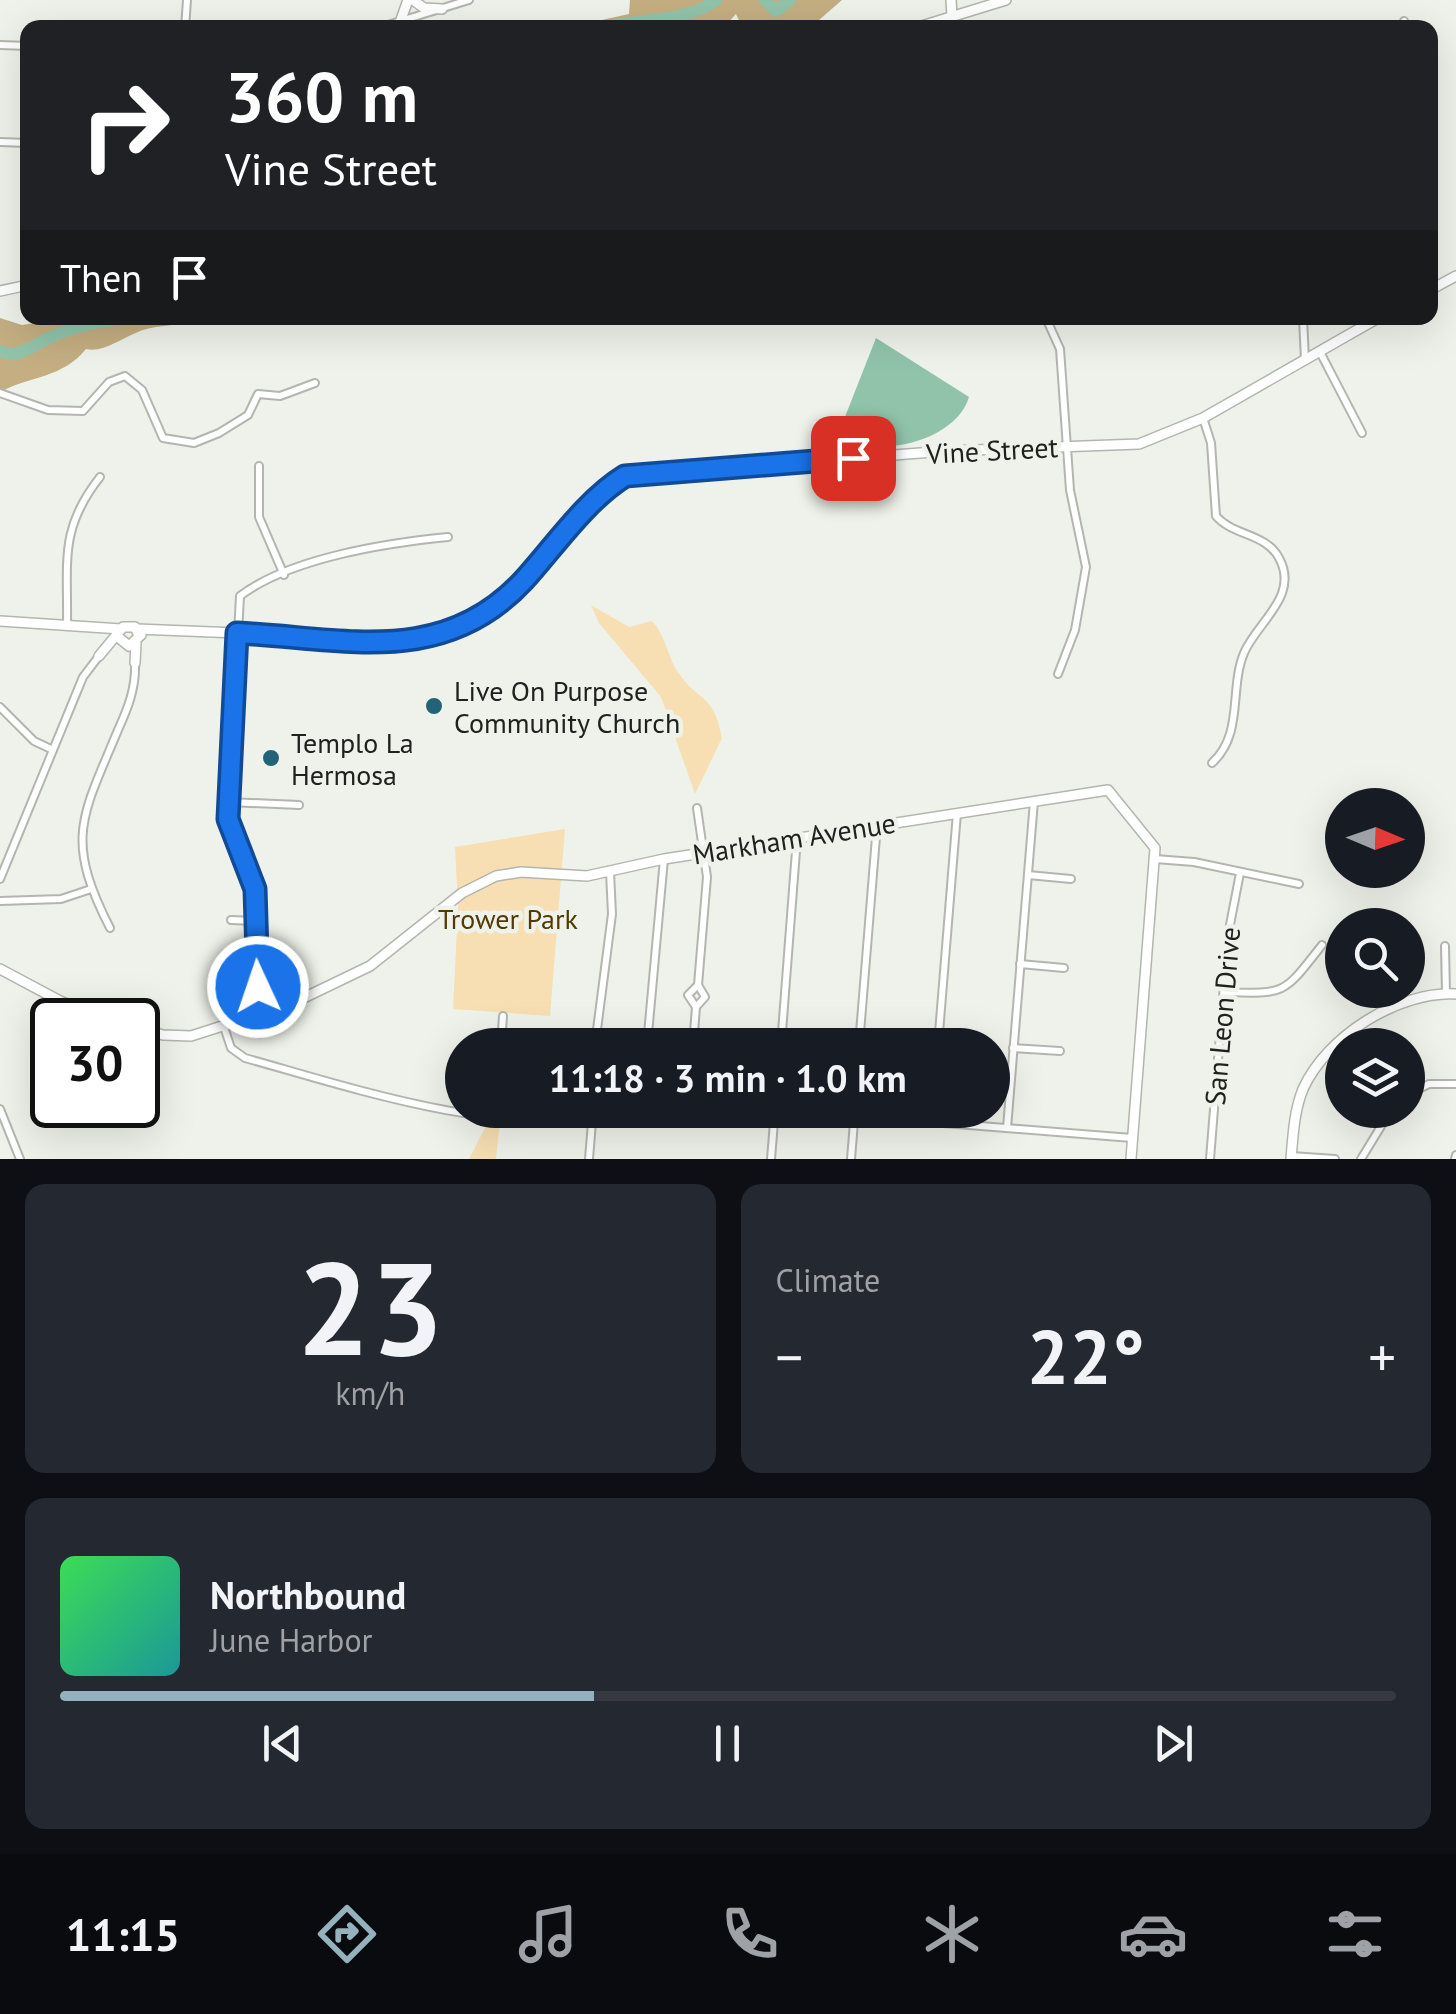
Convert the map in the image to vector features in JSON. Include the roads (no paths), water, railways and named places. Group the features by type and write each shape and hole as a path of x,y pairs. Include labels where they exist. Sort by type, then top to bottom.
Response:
{"street":[{"path":"410,0 424,8 442,9"},
{"path":"410,20 469,0"},
{"path":"951,0 952,16"},
{"path":"940,20 1006,0"},
{"path":"1049,325 1060,349 1066,446 1072,498 1083,533 1086,582 1075,630 1058,674"},
{"path":"1303,325 1305,360"},
{"name":"Vine Street","path":"0,621 98,628 128,637 158,630 408,641 458,630 506,600 625,476 1139,444 1203,418 1366,325"},
{"path":"1320,352 1362,433"},
{"path":"0,393 48,410 83,411 110,382 125,376 142,390 164,438 185,443 242,421 258,394 280,396 315,383"},
{"path":"1203,418 1212,443 1216,516 1229,527 1272,547 1282,564 1285,582 1276,606 1242,656 1228,742 1212,763"},
{"path":"259,466 260,517 284,575"},
{"path":"66,624 74,513 100,477"},
{"path":"266,1013 254,966 255,889 229,829 240,596 284,575 365,550 448,537"},
{"path":"98,628 108,647"},
{"path":"0,879 83,678 108,647 128,637"},
{"path":"99,656 128,637"},
{"path":"110,928 91,889 81,856 82,824 132,696 135,663 128,637"},
{"path":"0,707 34,740 52,750"},
{"name":"Markham Avenue","path":"160,1033 176,1036 224,1027 266,1013 370,966 484,880 522,872 573,876 610,872 704,852 1103,790 1114,793 1150,837 1155,860"},
{"path":"1010,1088 1034,800"},
{"path":"229,802 300,805"},
{"path":"694,1028 696,1007 705,996 698,985 707,877 697,808"},
{"path":"939,1028 957,813"},
{"path":"860,1028 877,825"},
{"path":"781,1028 797,838"},
{"path":"648,1028 664,859"},
{"path":"1131,1159 1155,860 1194,862 1299,884"},
{"path":"596,1028 612,914 610,872"},
{"name":"San Leon Drive","path":"1210,1159 1228,935 1240,873"},
{"path":"1028,875 1072,879"},
{"path":"0,901 60,900 91,889"},
{"path":"231,920 256,922"},
{"path":"1224,992 1277,992 1292,983 1322,945"},
{"path":"1335,1159 1291,1158 1299,1100 1328,1052 1391,1008 1451,994 1446,946"},
{"path":"1020,964 1064,968"},
{"path":"0,969 54,998"},
{"path":"696,1007 688,995 698,985"},
{"path":"503,1028 504,1016"},
{"path":"224,1027 231,1048 244,1058 445,1110"},
{"path":"1013,1048 1060,1051"},
{"path":"1425,1086 1456,1084"},
{"path":"0,1108 20,1159"},
{"path":"589,1159 590,1128"},
{"path":"771,1159 775,1128"},
{"path":"851,1159 854,1128"},
{"path":"1007,1128 1132,1138"},
{"path":"1361,1159 1380,1128"}],"waterway":[{"path":"654,20 690,13 716,0"},
{"path":"765,0 776,11 790,0"},
{"path":"0,351 17,353 88,325"}],"place":[{"name":"Live On Purpose Community Church","path":"434,706"},
{"name":"Templo La Hermosa","path":"271,758"}],"park label":[{"name":"Trower Park","path":"508,918"}]}
